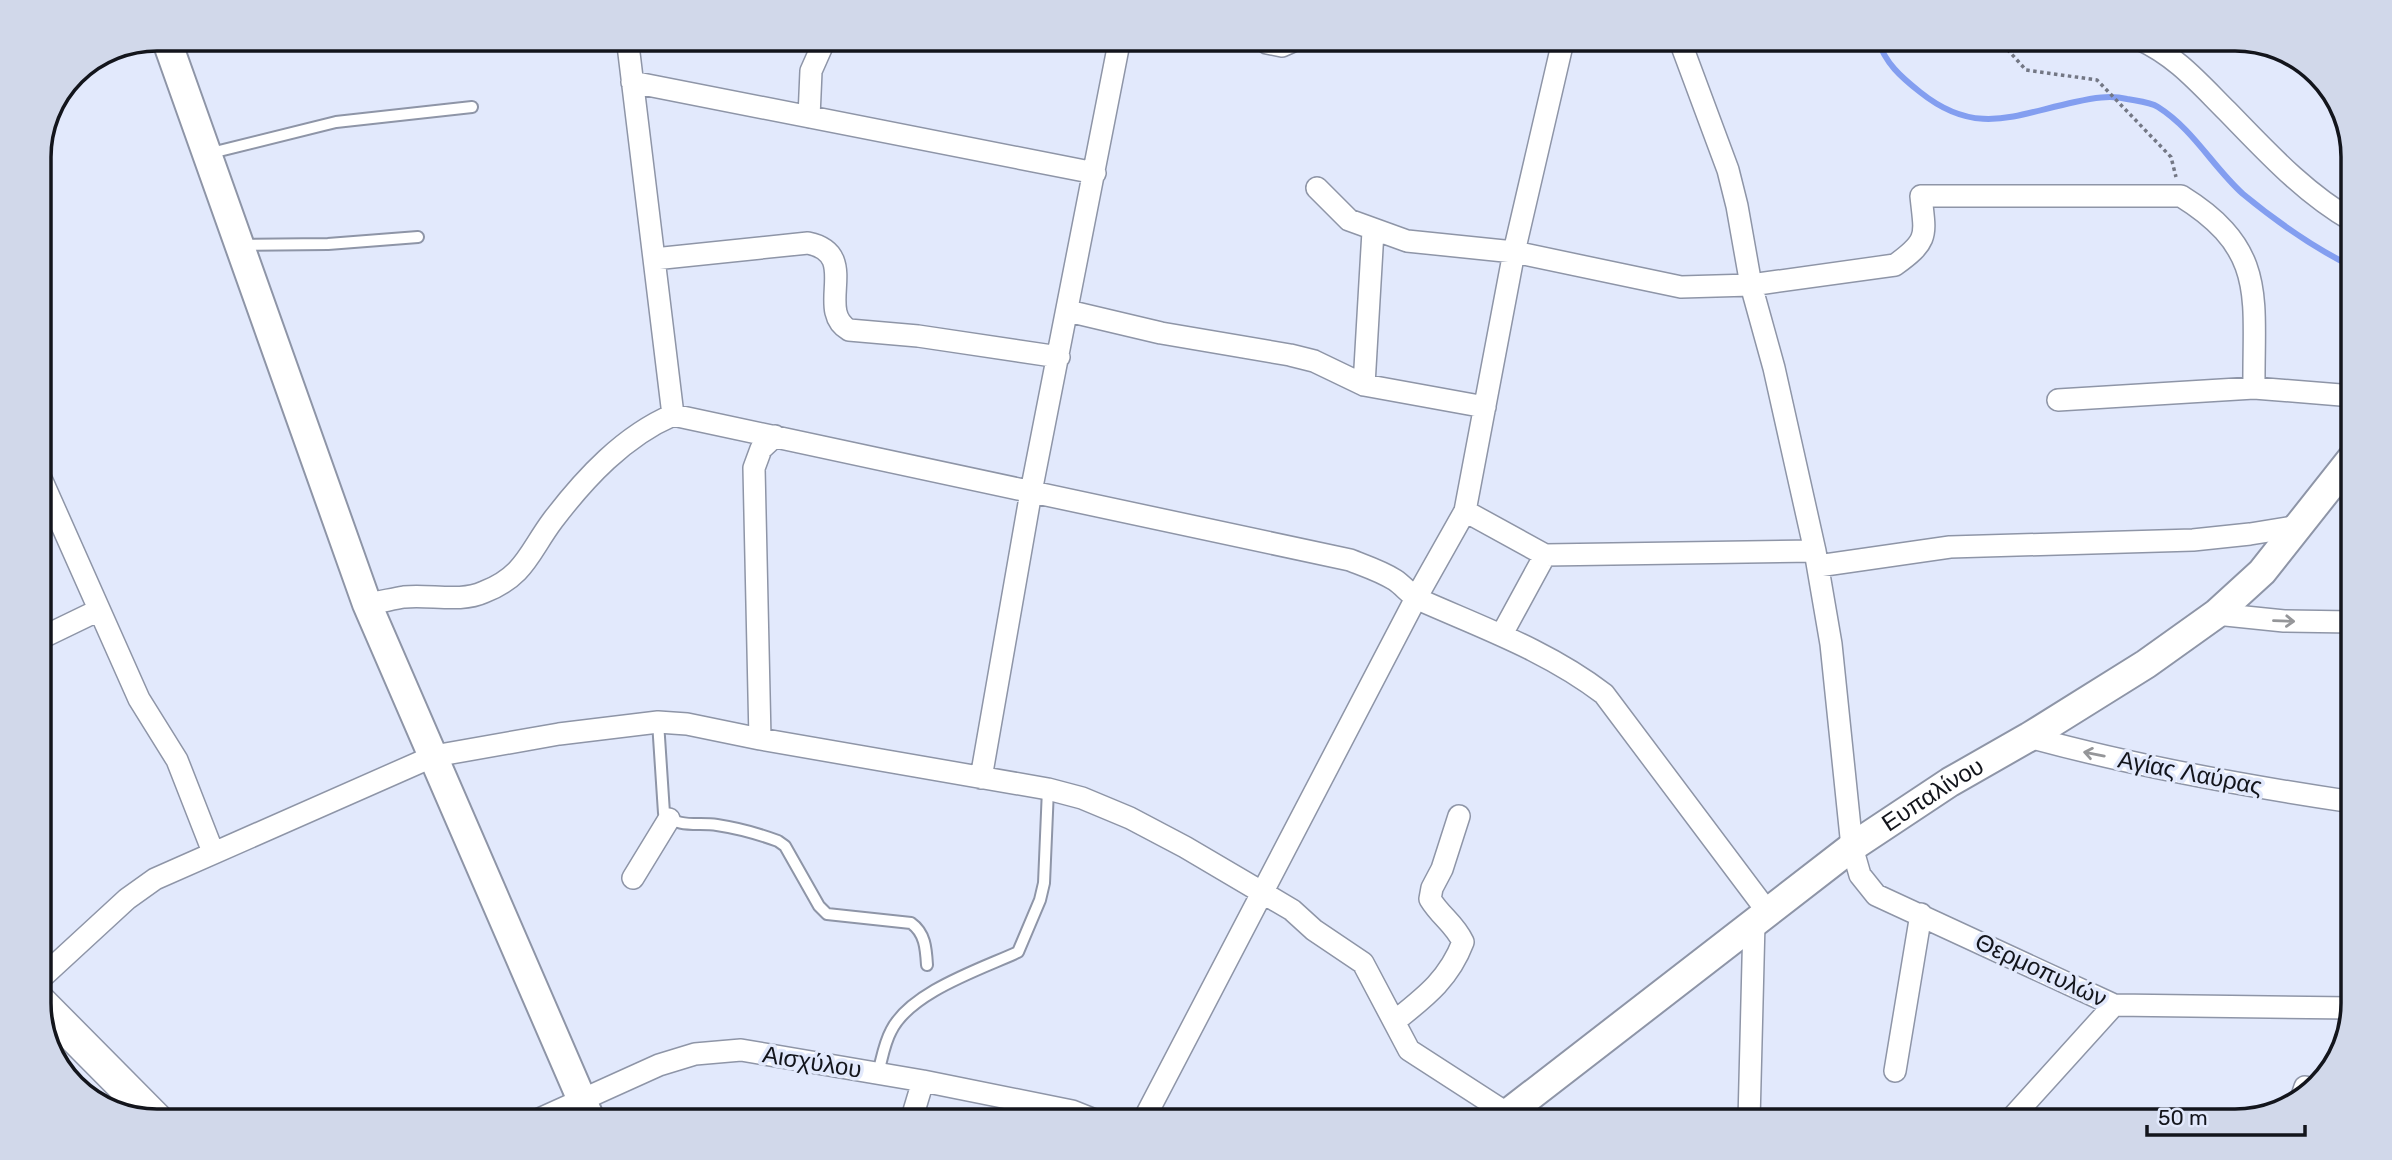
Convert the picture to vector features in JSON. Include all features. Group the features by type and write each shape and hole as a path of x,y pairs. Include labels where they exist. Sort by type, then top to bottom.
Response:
{"main road":[{"path":"52,1014 144,1108"}],"street":[{"path":"170,51 367,604 586,1109"},
{"path":"629,51 673,415"},
{"path":"809,117 811,71 820,51"},
{"path":"981,778 1031,492 1118,51"},
{"path":"1150,1109 1416,598 1465,511 1514,252 1561,51"},
{"name":"Θερμοπυλών","path":"1684,51 1728,170 1738,206 1751,285 1774,368 1817,559 1831,644 1852,847 1860,875 1876,895 2114,1005 2341,1008"},
{"path":"2161,51 2174,58 2284,169 2314,195 2341,213"},
{"path":"632,82 1095,173"},
{"path":"1317,188 1349,220 1407,241 1514,252 1681,287 1751,285 1895,265 1915,251 1925,235 1921,196 2181,196 2204,210 2221,226 2238,247 2247,264 2253,285 2255,388"},
{"path":"1364,385 1373,230"},
{"path":"654,259 808,243 821,246 832,254 835,267 836,316 841,325 849,330 918,336 1059,357"},
{"path":"1068,311 1161,333 1259,348 1302,358 1333,369 1364,385 1485,407"},
{"path":"2058,400 2255,388 2341,395"},
{"path":"367,604 403,597 481,594 504,582 524,566 554,519 596,470 638,433 673,415 1350,559 1395,580 1416,598 1502,634 1579,675 1604,694 1760,916 1750,1109"},
{"path":"760,739 754,468 761,449 775,436"},
{"name":"Ευπαλίνου","path":"1522,1109 1760,916 1852,847 1950,782 2029,737 2146,664 2217,614 2262,572 2341,473"},
{"path":"51,501 139,699 177,760 213,852"},
{"path":"1465,511 1545,555 1817,559 1950,547 2193,540 2300,526"},
{"path":"1502,634 1545,555"},
{"path":"51,633 99,610"},
{"path":"2217,614 2284,621 2341,622"},
{"path":"51,970 127,899 155,879 434,756 559,734 658,722 687,724 1048,789 1082,798 1130,818 1292,910 1314,930 1363,962 1409,1050 1510,1109"},
{"name":"Αγίας Λαύρας","path":"2029,737 2133,762 2341,800"},
{"path":"1395,1021 1434,990 1456,960 1463,943 1456,927 1438,912 1430,899 1459,816"},
{"path":"633,878 669,820"},
{"path":"1895,1071 1921,914"},
{"path":"2021,1109 2114,1005"},
{"name":"Αισχύλου","path":"590,1109 659,1065 695,1054 741,1050 923,1081 1062,1109"},
{"path":"915,1109 923,1081"}],"lane":[{"path":"207,154 336,122 472,107"},
{"path":"241,246 328,244 418,237"},
{"path":"658,722 664,813 669,820 715,825 778,841 785,846 819,906 827,914 911,923 919,929 925,945 927,965"},
{"path":"878,1073 891,1030 909,1008 974,969 1018,952 1040,900 1044,883 1048,789"}],"path":[{"path":"2008,51 2026,71 2097,80 2171,157 2181,196"}],"waterway":[{"path":"1883,51 1894,69 1920,92 1940,106 1978,118 1996,119 2108,97 2155,105 2182,126 2243,194 2296,234 2341,261"}]}
